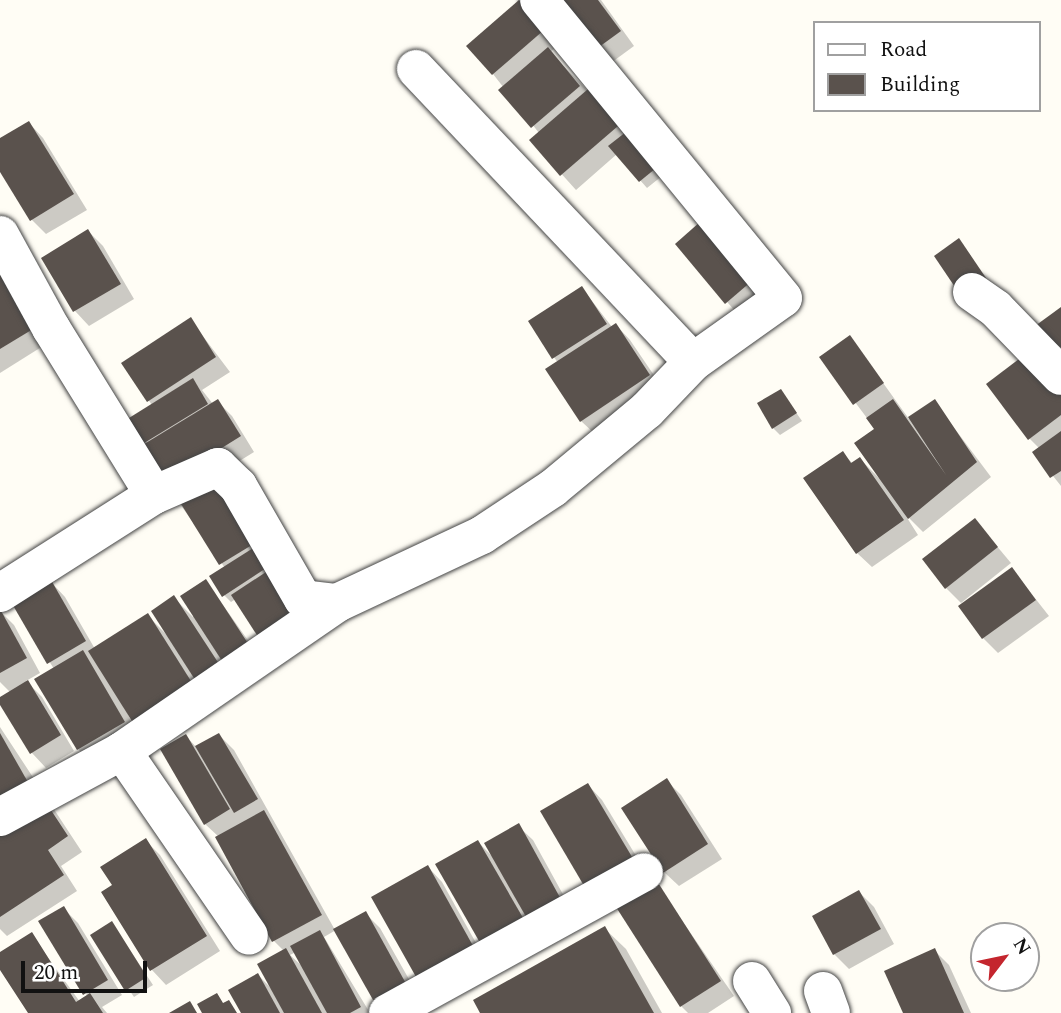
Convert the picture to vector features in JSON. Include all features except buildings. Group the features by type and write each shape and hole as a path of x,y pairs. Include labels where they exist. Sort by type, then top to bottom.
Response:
{"street":[{"path":"0,817 121,751 337,603 482,534 553,488 647,410 693,362 783,298 539,0"},
{"path":"416,69 693,362"},
{"path":"0,234 51,328 154,495"},
{"path":"984,300 1053,367"},
{"path":"0,593 154,495 218,467 238,486 303,599 337,603"},
{"path":"121,751 248,936"},
{"path":"388,1013 443,1000 644,872"},
{"path":"752,981 772,1013"}]}
